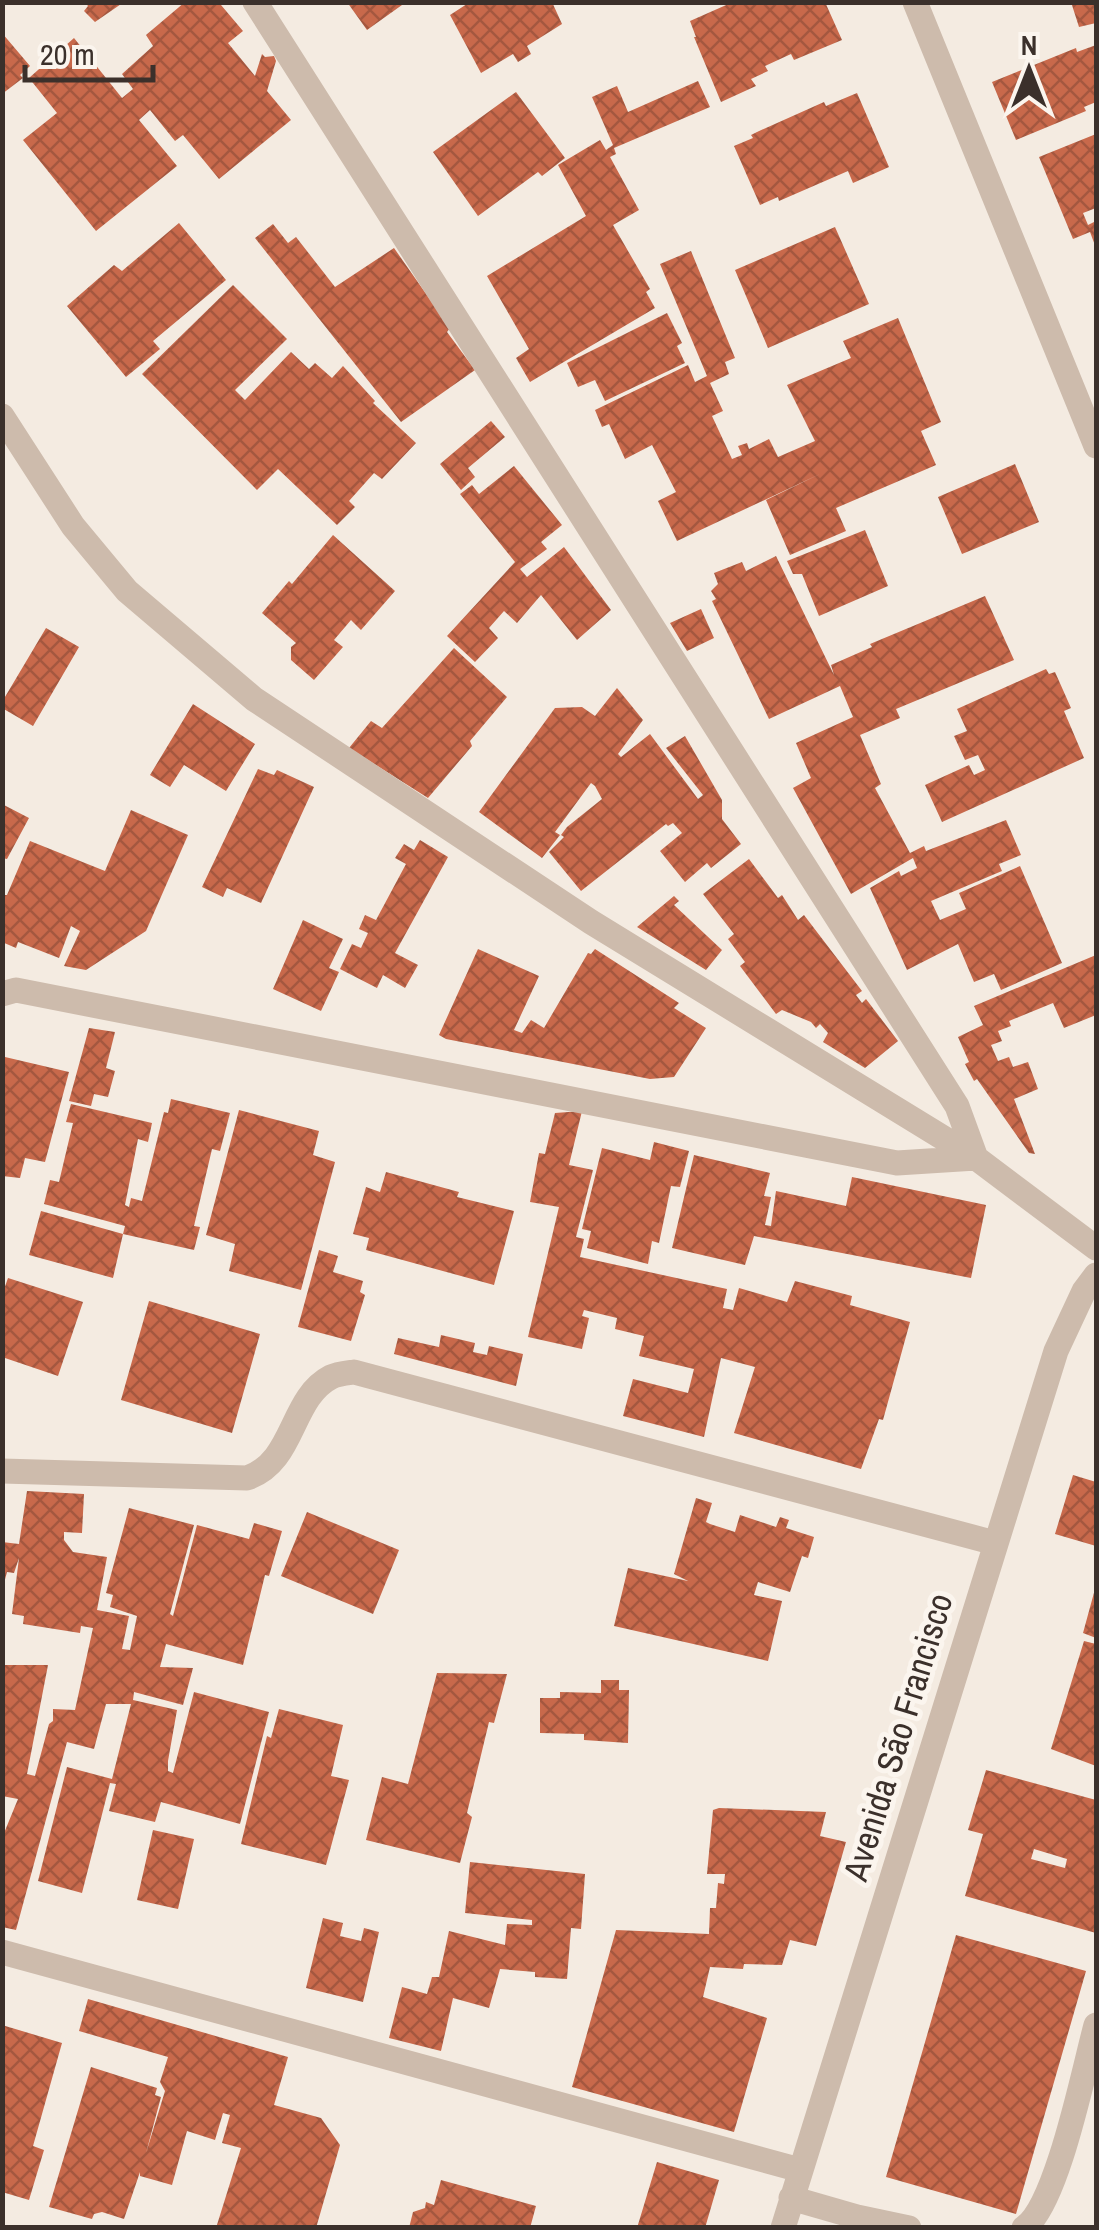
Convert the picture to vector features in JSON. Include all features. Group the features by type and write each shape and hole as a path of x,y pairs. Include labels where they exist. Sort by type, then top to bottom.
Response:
{"street":[{"path":"255,2 957,1106 976,1158"},
{"path":"915,2 1096,446"},
{"path":"2,416 73,526 127,591 254,699 590,922 976,1158 1096,1248"},
{"path":"2,994 16,990 896,1163 976,1158"},
{"name":"Avenida São Francisco","path":"783,2228 1056,1352 1084,1291 1096,1276"},
{"path":"2,1470 247,1478 271,1466 314,1391 331,1376 354,1372 995,1542"},
{"path":"2,1952 800,2170"},
{"path":"1024,2228 1033,2222 1048,2196 1096,2025"},
{"path":"792,2198 909,2228"}],"building":[{"path":"85,2 124,2 95,22 84,11 88,6"},
{"path":"185,2 225,2 221,5 243,31 228,43 255,76 262,54 274,56 267,91 291,120 219,179 183,135 175,141 150,110 139,120 177,166 96,231 23,140 57,113 29,78 74,38 122,98 133,89 122,74 153,46 146,35"},
{"path":"347,2 401,2 402,5 367,30"},
{"path":"470,2 552,2 562,24 527,46 531,54 518,62 513,54 481,73 450,15"},
{"path":"733,2 825,2 842,40 794,60 791,54 765,66 768,71 751,79 756,86 721,102 690,21"},
{"path":"1071,2 1096,2 1096,23 1079,27"},
{"path":"2,33 30,66 20,75 23,78 2,94"},
{"path":"1096,45 1096,102 1084,107 1086,111 1016,140 992,82 1076,48 1077,52"},
{"path":"698,81 710,107 614,148 616,154 610,157 639,210 613,225 650,289 646,292 655,308 530,382 516,358 529,349 487,276 586,216 558,165 600,140 606,150 613,145 592,97 617,86 628,112"},
{"path":"516,92 565,158 542,176 538,172 478,216 433,152"},
{"path":"857,93 889,167 853,183 848,171 779,201 778,197 760,205 734,146 824,102 826,106"},
{"path":"1096,134 1096,208 1083,213 1088,225 1096,221 1096,248 1090,232 1073,239 1039,157"},
{"path":"179,223 226,280 153,341 160,349 126,377 67,306 114,265 122,271"},
{"path":"273,224 288,243 296,237 335,287 394,248 475,370 401,422 255,238"},
{"path":"835,227 869,304 768,348 735,270"},
{"path":"691,251 735,358 725,362 729,374 710,383 723,411 712,416 732,459 742,455 738,446 747,443 749,449 769,439 778,457 815,441 787,385 851,358 843,341 898,318 941,422 921,431 936,465 836,508 846,531 790,555 766,500 822,473 677,541 658,501 676,492 652,445 625,459 609,424 602,427 595,410 688,365 695,382 707,376 660,264"},
{"path":"233,285 287,339 235,390 245,400 291,352 309,369 315,363 332,378 343,366 373,403 416,443 382,479 374,473 349,501 355,507 337,525 278,469 257,490 142,374"},
{"path":"667,313 682,343 677,346 685,363 605,401 595,380 578,387 567,363"},
{"path":"491,421 505,437 468,468 475,477 461,490 440,464"},
{"path":"1015,464 1039,522 962,554 938,497"},
{"path":"514,466 562,525 541,542 547,549 520,569 527,577 564,547 611,610 577,640 541,595 517,623 504,611 489,628 498,638 475,662 447,636 515,562 460,494 472,485 479,494"},
{"path":"865,530 888,586 819,616 802,574 793,574 787,561"},
{"path":"333,535 395,591 361,630 351,620 334,640 343,647 314,680 291,660 291,647 296,643 262,613"},
{"path":"776,556 834,675 831,665 872,647 870,644 985,596 1014,660 896,709 900,718 860,735 881,784 875,788 910,853 924,846 926,851 1006,820 1021,855 999,864 1002,871 931,901 940,920 966,909 959,893 1020,866 1062,963 1001,990 994,974 974,982 958,944 907,970 870,888 899,871 901,876 917,868 913,858 851,894 793,788 811,778 796,743 853,717 840,686 769,719 712,601 716,599 711,591 718,584 714,573 742,562 746,571"},
{"path":"701,609 714,638 687,651 670,623"},
{"path":"46,628 79,647 33,726 2,708 2,702"},
{"path":"454,648 507,697 428,798 349,748 371,721 382,728"},
{"path":"1046,669 1049,674 1055,672 1071,708 1064,711 1084,758 942,822 925,785 969,765 974,775 985,770 978,755 965,760 954,736 967,731 957,709"},
{"path":"617,688 643,720 618,754 621,757 650,734 698,799 703,795 666,748 685,736 722,800 722,819 741,844 711,868 707,863 685,882 660,851 682,833 673,823 666,824 581,891 549,852 564,837 561,835 567,827 602,799 595,786 591,783 555,832 560,835 542,858 479,812 555,708 582,707 595,716"},
{"path":"193,704 255,744 226,791 184,765 170,787 150,775"},
{"path":"258,769 274,775 277,770 314,787 261,903 227,888 223,897 202,887"},
{"path":"2,804 29,818 7,859 2,858"},
{"path":"131,810 188,835 146,931 86,970 64,966 80,931 71,926 59,958 18,942 16,948 2,942 2,895 7,895 30,841 105,871"},
{"path":"420,840 448,857 395,953 418,965 405,988 383,975 377,988 340,969 352,944 361,948 368,933 359,929 365,915 376,920 406,864 395,858 404,844 414,850"},
{"path":"749,859 778,898 782,895 798,920 804,915 862,991 856,995 862,1003 866,999 898,1041 865,1068 823,1042 828,1033 820,1024 816,1028 782,1010 776,1014 740,966 745,962 728,939 734,934 703,894"},
{"path":"674,896 679,901 674,905 722,950 706,970 637,927"},
{"path":"303,920 343,939 329,968 339,972 321,1011 273,989"},
{"path":"478,949 539,976 514,1030 522,1033 531,1020 544,1028 588,953 595,949 679,1003 674,1008 706,1028 674,1077 650,1079 446,1039 439,1035"},
{"path":"1096,955 1096,1015 1064,1028 1053,1003 1009,1021 1011,1026 998,1031 1002,1041 991,1045 998,1061 1009,1057 1013,1067 1028,1062 1038,1089 1014,1099 1035,1154 1029,1153 977,1079 974,1081 958,1037 983,1025 974,1006"},
{"path":"89,1028 115,1032 106,1068 115,1071 108,1097 94,1094 91,1106 69,1101"},
{"path":"5,1057 69,1072 45,1162 25,1158 20,1178 2,1176"},
{"path":"171,1099 230,1113 220,1151 212,1149 194,1226 200,1227 194,1250 123,1234 125,1226 44,1204 50,1180 59,1182 73,1123 66,1122 71,1104 152,1123 148,1142 138,1139 125,1205 129,1207 131,1198 142,1201 164,1112 168,1113"},
{"path":"239,1110 319,1131 313,1155 335,1162 301,1290 229,1271 235,1244 206,1235"},
{"path":"582,1111 569,1165 593,1170 576,1237 584,1239 580,1257 727,1289 723,1308 733,1310 739,1288 787,1302 795,1281 852,1296 850,1305 910,1322 883,1420 879,1419 861,1469 734,1433 755,1367 721,1358 704,1437 623,1416 633,1379 688,1393 694,1369 639,1356 644,1336 615,1329 617,1318 584,1310 582,1316 589,1318 582,1349 528,1337 559,1207 530,1202 539,1153 545,1154 555,1113"},
{"path":"654,1142 689,1151 680,1187 671,1186 659,1243 652,1241 648,1264 587,1248 591,1231 582,1229 602,1148 650,1160"},
{"path":"694,1155 770,1173 764,1196 771,1197 765,1225 771,1226 776,1191 846,1206 852,1177 986,1205 971,1278 754,1236 745,1265 672,1248"},
{"path":"386,1172 459,1192 457,1197 514,1211 494,1285 366,1250 369,1238 353,1234 366,1187 380,1192"},
{"path":"41,1211 123,1234 113,1278 29,1255"},
{"path":"319,1250 338,1256 333,1272 363,1281 360,1292 365,1295 351,1341 298,1327"},
{"path":"8,1278 83,1302 58,1376 2,1357 2,1295"},
{"path":"149,1301 260,1334 232,1433 121,1400"},
{"path":"441,1335 475,1343 473,1352 487,1355 489,1346 523,1354 516,1386 394,1354 398,1338 439,1347"},
{"path":"1073,1475 1096,1482 1096,1546 1055,1534"},
{"path":"27,1491 84,1494 82,1533 64,1532 64,1540 73,1552 107,1557 97,1610 129,1616 122,1649 130,1650 137,1616 110,1607 113,1595 106,1593 129,1508 194,1525 170,1614 173,1616 197,1525 249,1539 254,1523 282,1531 269,1576 265,1575 243,1665 166,1644 160,1667 193,1668 183,1705 134,1692 133,1700 177,1710 168,1761 168,1771 173,1773 194,1692 269,1712 240,1824 161,1802 155,1822 109,1811 116,1784 110,1783 82,1893 38,1881 67,1767 112,1779 131,1704 106,1704 94,1749 67,1742 16,1930 2,1927 2,1838 18,1799 2,1796 2,1665 48,1665 27,1774 35,1776 53,1721 53,1709 75,1710 93,1628 81,1626 80,1633 23,1624 24,1616 12,1614 19,1558 14,1573 7,1572 2,1591 2,1542 19,1544"},
{"path":"696,1498 712,1503 706,1522 710,1524 735,1532 740,1515 776,1527 780,1517 789,1520 786,1528 814,1537 808,1558 802,1556 790,1592 758,1582 754,1595 782,1601 768,1661 614,1626 628,1568 688,1581 674,1574"},
{"path":"307,1512 399,1550 373,1614 281,1576"},
{"path":"1096,1589 1096,1638 1083,1633"},
{"path":"1084,1641 1096,1644 1096,1766 1051,1749"},
{"path":"437,1673 507,1674 494,1723 489,1722 467,1813 472,1817 460,1863 366,1840 382,1777 408,1784"},
{"path":"601,1680 619,1680 619,1690 629,1690 628,1743 584,1740 584,1734 540,1733 540,1698 560,1698 560,1692 601,1693"},
{"path":"279,1709 343,1725 331,1776 349,1780 326,1865 241,1844 267,1736 271,1738"},
{"path":"986,1770 1096,1800 1096,1933 965,1896 983,1834 968,1830","holes":["1034,1849 1067,1859 1065,1868 1031,1859"]},
{"path":"713,1810 826,1812 820,1836 846,1842 816,1946 790,1940 782,1965 710,1967 703,1997 767,2018 734,2132 572,2087 616,1930 709,1934 710,1908 716,1908 718,1883 724,1884 725,1874 707,1874"},
{"path":"153,1830 194,1839 178,1909 137,1900"},
{"path":"470,1862 585,1874 581,1929 571,1928 567,1979 500,1969 489,2008 453,1998 441,2051 389,2038 402,1987 427,1994 432,1977 439,1977 449,1931 505,1945 507,1924 532,1925 532,1920 465,1913"},
{"path":"323,1918 343,1923 340,1936 361,1941 364,1928 379,1932 363,2002 306,1988"},
{"path":"956,1935 1086,1971 1016,2214 886,2177"},
{"path":"88,1999 288,2057 274,2105 321,2118 340,2145 316,2228 216,2228 241,2148 222,2143 230,2115 223,2113 215,2140 187,2131 172,2185 140,2176 140,2172 124,2219 102,2212 92,2219 49,2207 91,2067 157,2088 155,2095 161,2097 146,2153 165,2091 160,2082 168,2057 79,2031"},
{"path":"2,2025 62,2043 33,2146 44,2150 29,2200 2,2192"},
{"path":"657,2162 719,2180 705,2228 637,2228"},
{"path":"441,2180 536,2206 530,2228 409,2228 413,2212 425,2208 426,2202 434,2205"}]}
